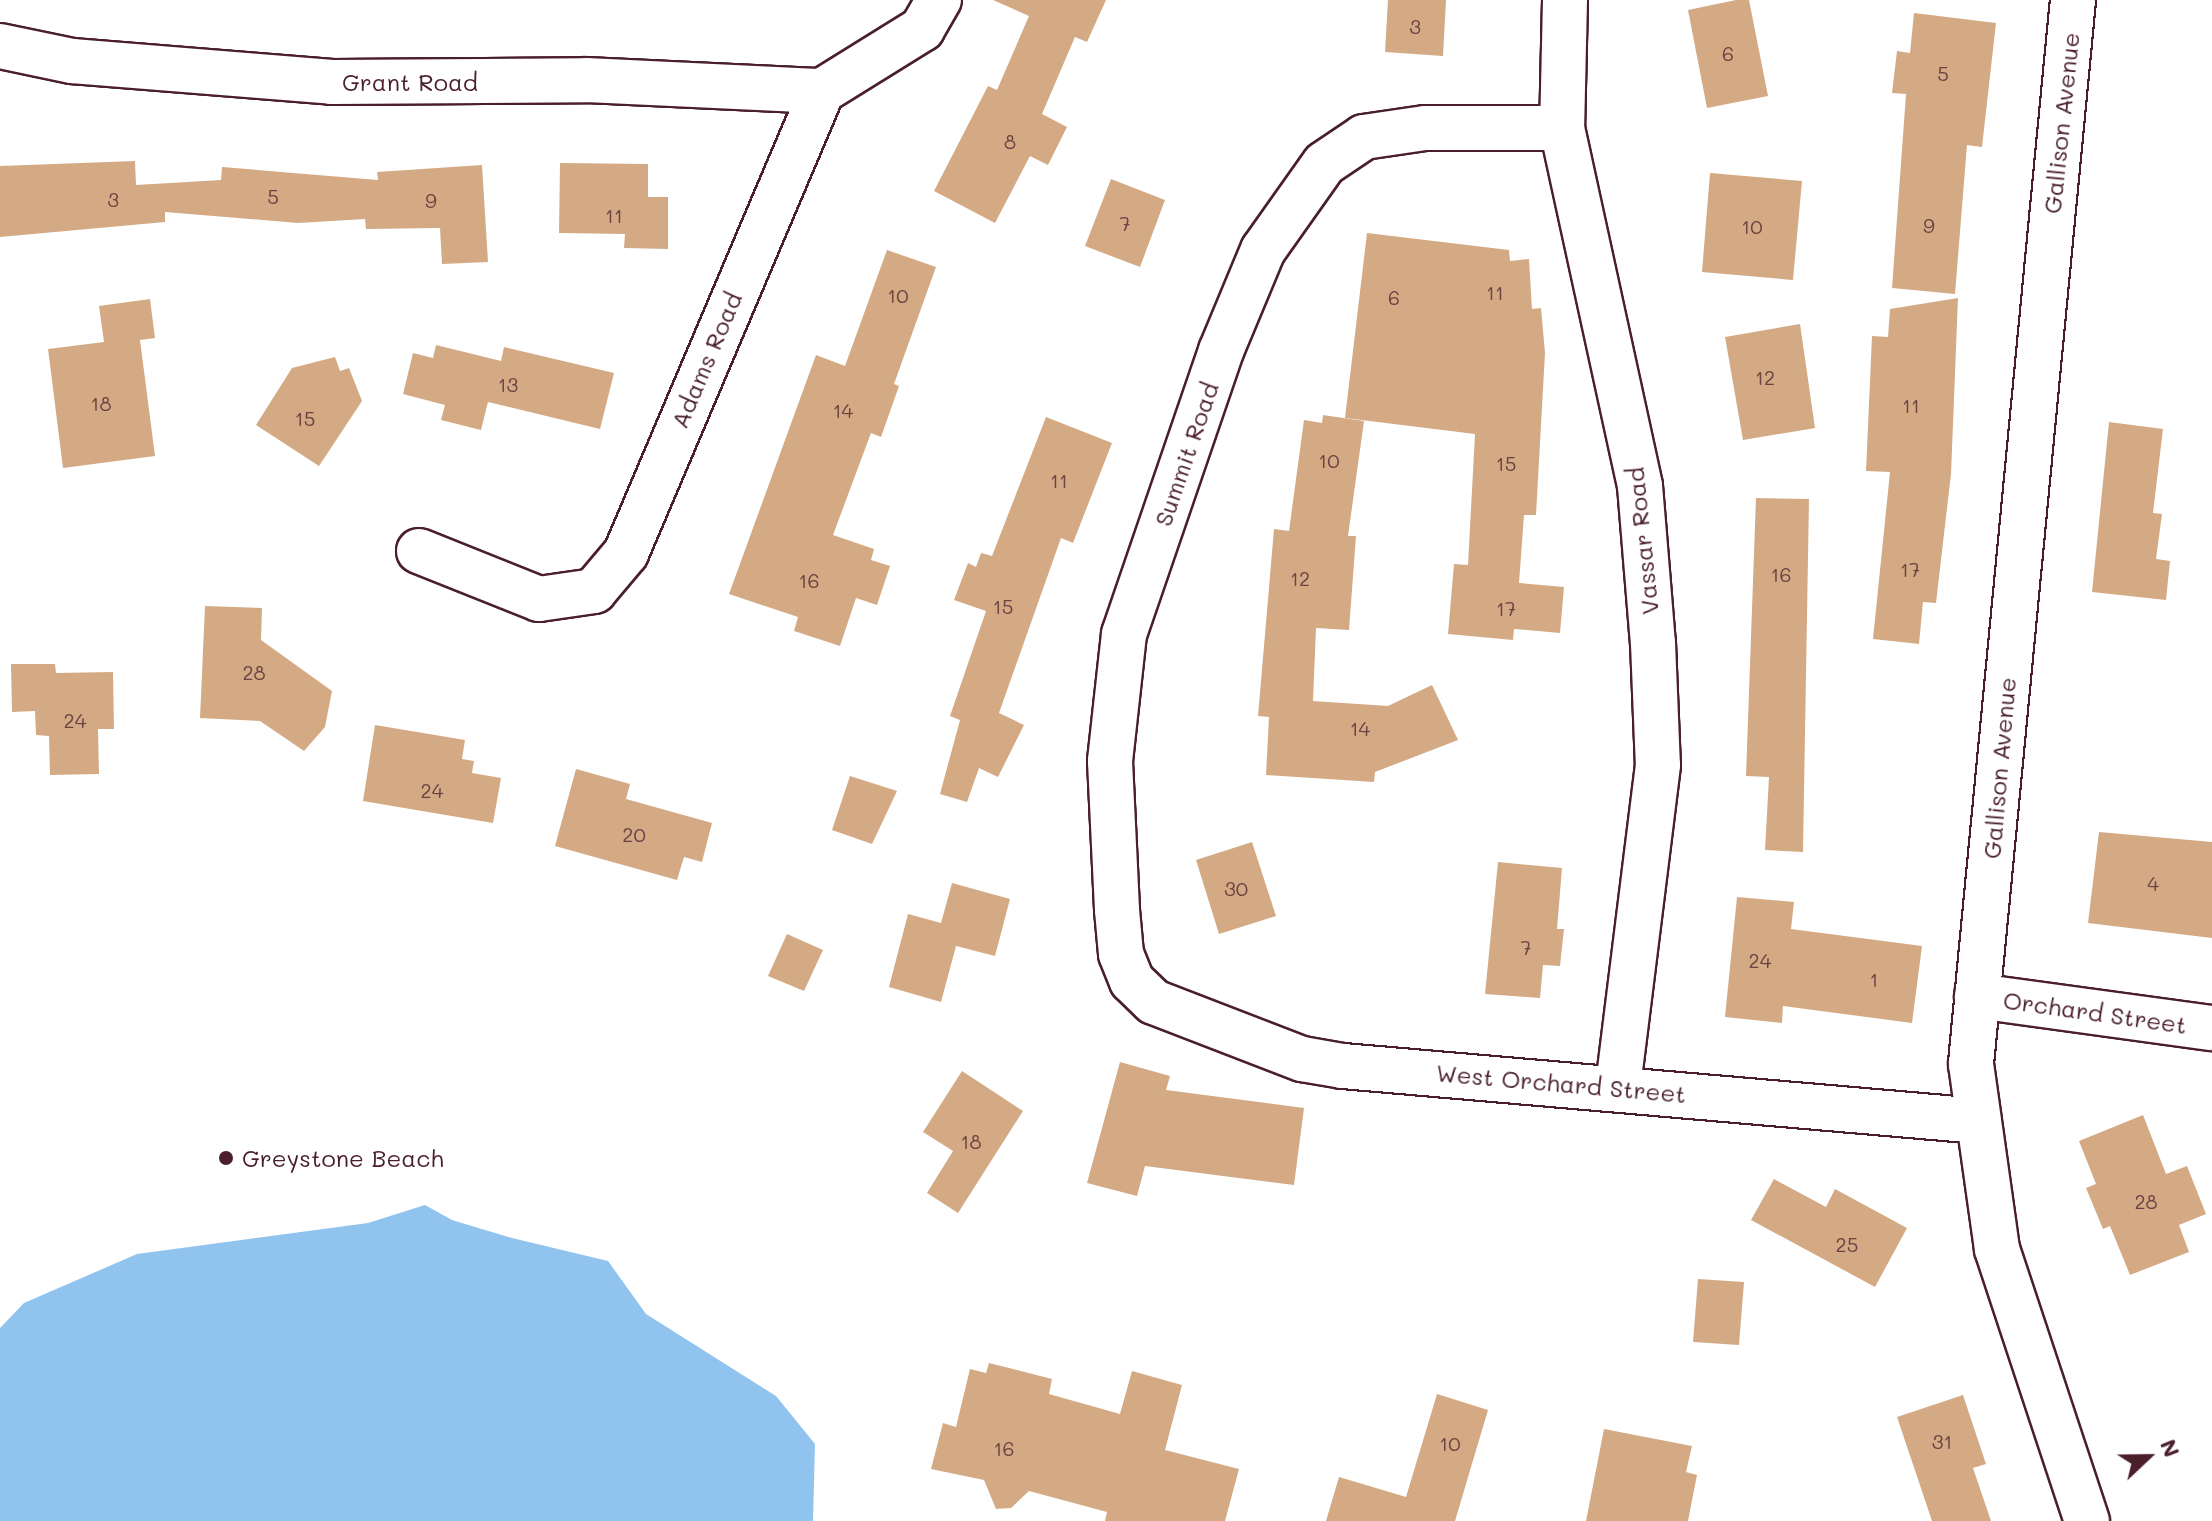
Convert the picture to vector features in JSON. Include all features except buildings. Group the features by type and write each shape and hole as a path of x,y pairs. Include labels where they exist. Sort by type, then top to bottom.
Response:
{"street":[{"path":"822,91 922,29 939,0"},
{"name":"Vassar Road","path":"1565,0 1562,128 1640,486 1653,643 1658,765 1618,1087"},
{"name":"Gallison Avenue","path":"2073,0 1971,1064 1997,1249 2087,1521"},
{"name":"Grant Road","path":"0,46 72,61 332,82 587,80 822,91"},
{"name":"Adams Road","path":"419,551 539,599 594,591 626,553 822,91"},
{"name":"Summit Road","path":"1154,1002 1132,981 1121,954 1117,910 1110,761 1124,634 1221,351 1263,250 1324,164 1364,137 1425,128 1562,128"},
{"name":"Orchard Street","path":"1977,996 2212,1028"},
{"name":"West Orchard Street","path":"1154,1002 1302,1059 1343,1066 1618,1087 1979,1121"}],"water":[{"path":"425,1205 452,1220 608,1261 646,1314 776,1396 815,1444 813,1521 0,1521 0,1328 24,1303 137,1254 368,1223"}],"place":[{"name":"Greystone Beach","path":"226,1158"}]}
